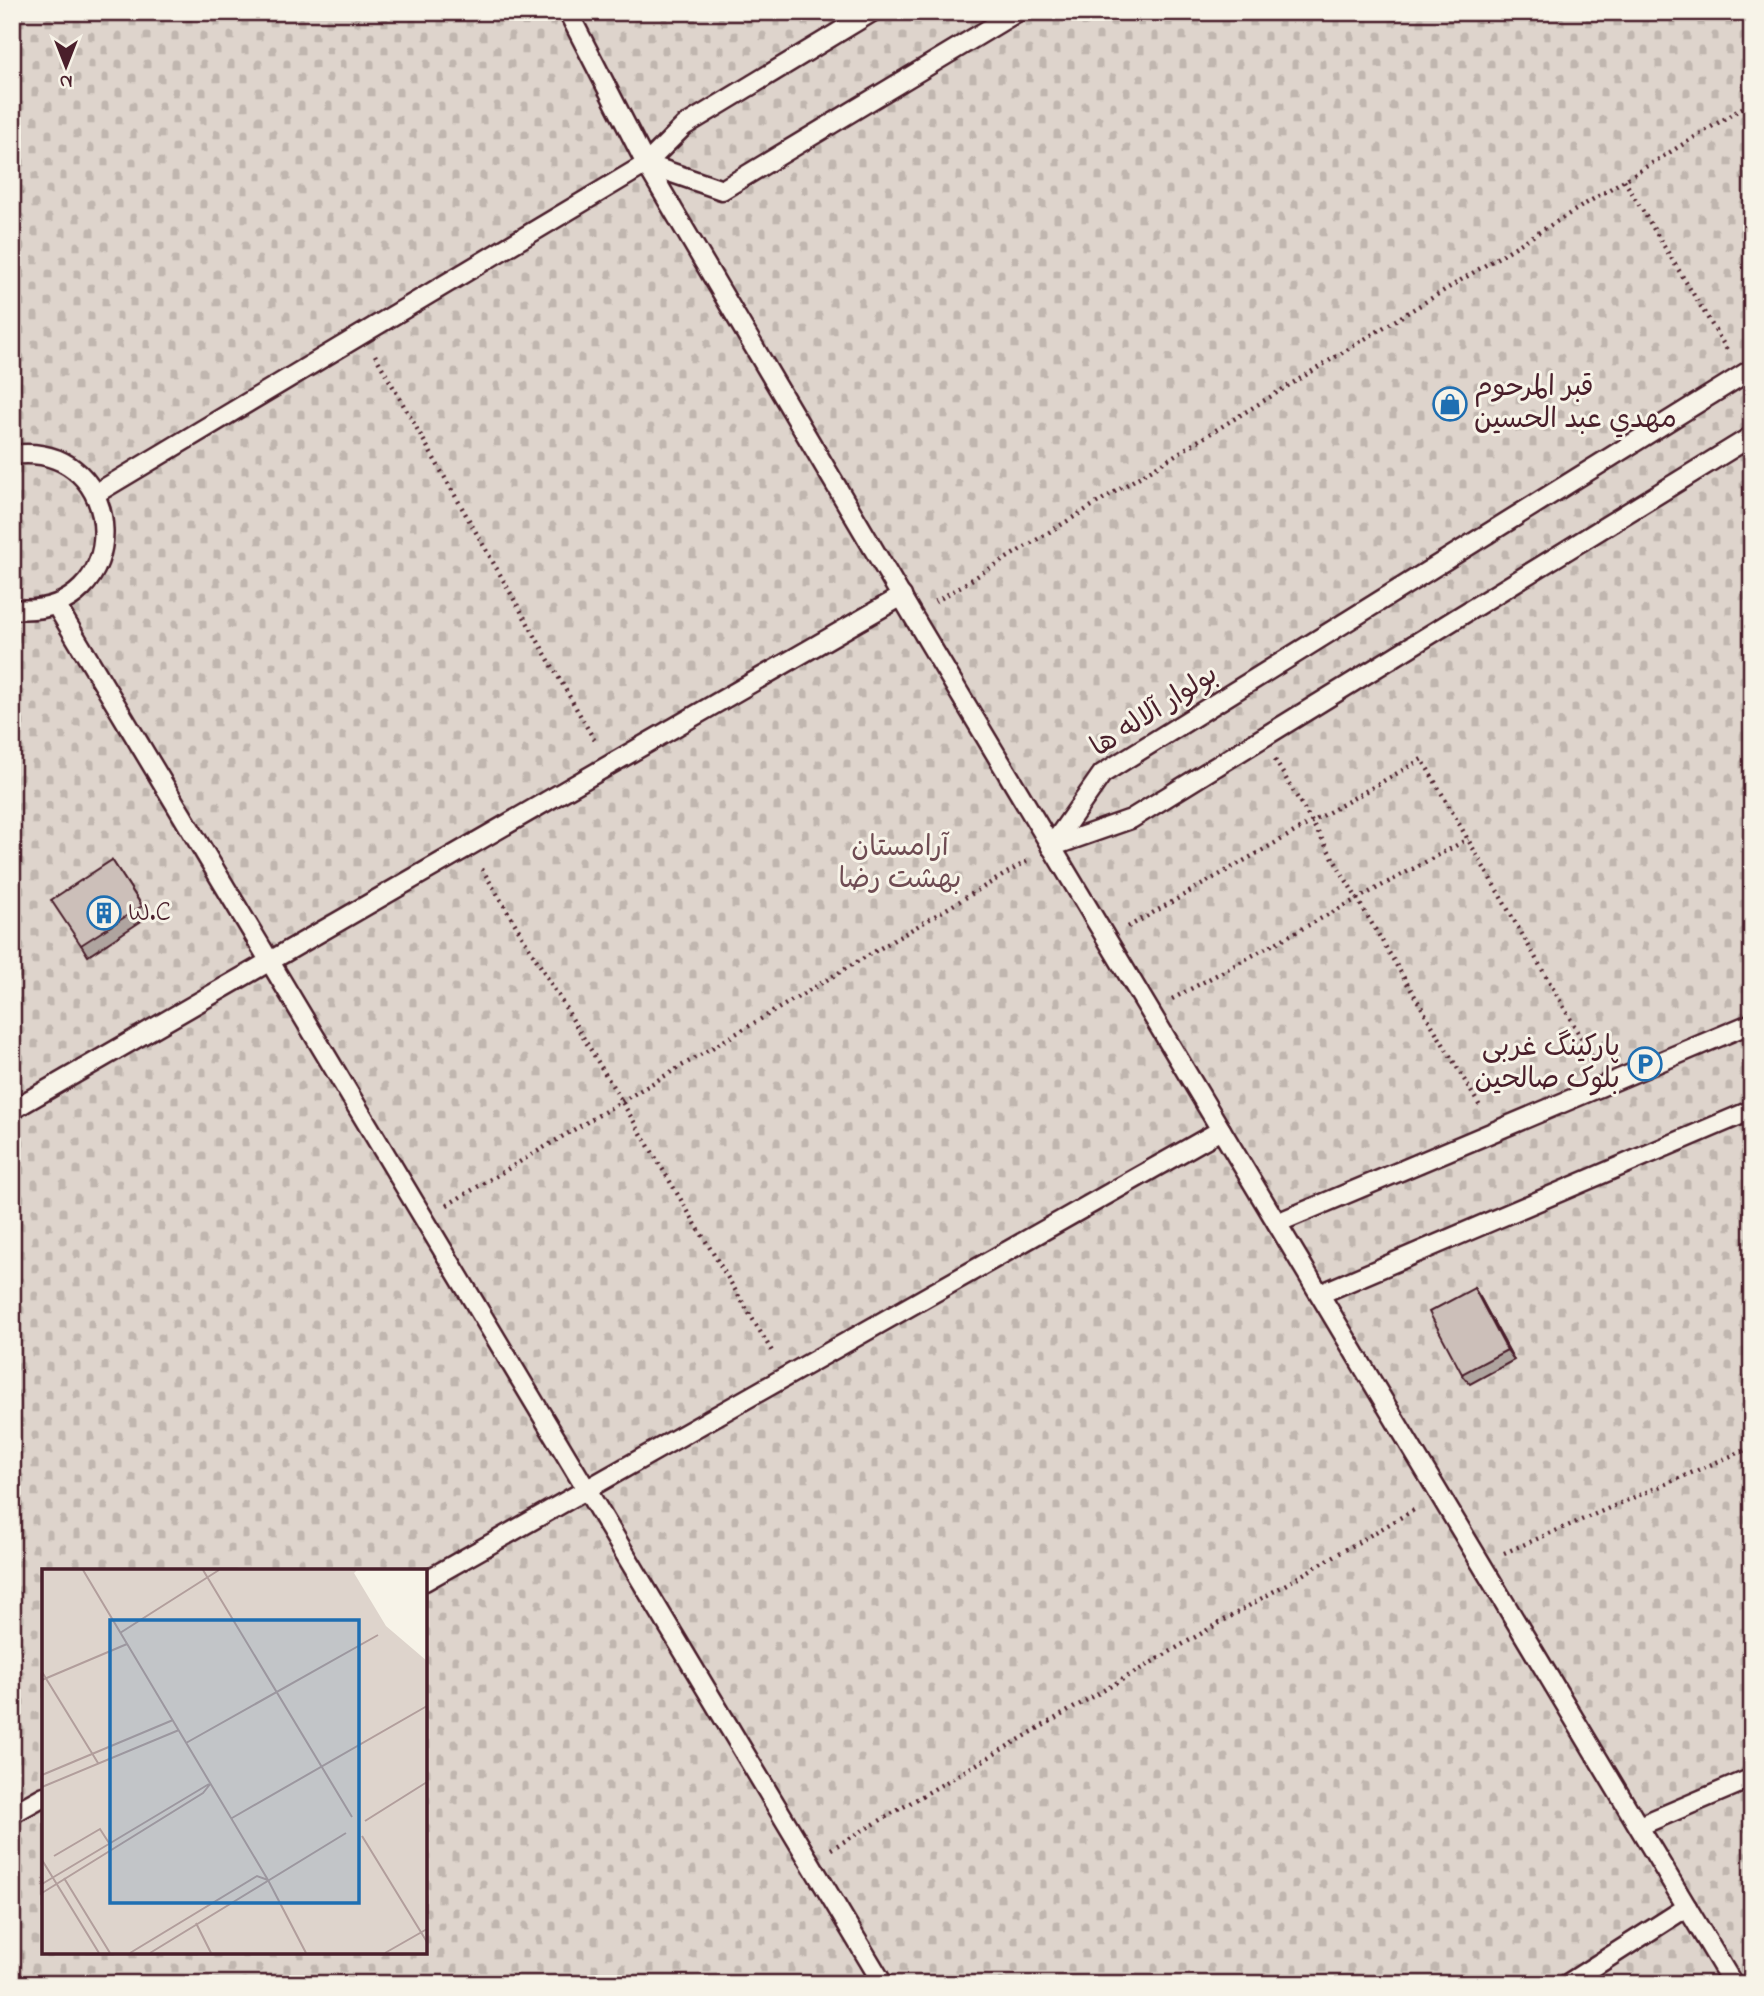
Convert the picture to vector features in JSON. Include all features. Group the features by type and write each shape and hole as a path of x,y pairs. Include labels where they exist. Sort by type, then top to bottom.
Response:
{"lane":[{"path":"568,12 646,164 901,596 1733,1984"},
{"path":"95,494 646,164 684,126 872,12"},
{"path":"646,164 723,190 1017,12"},
{"name":"بولوار آلاله ها","path":"1051,847 1102,774 1747,372"},
{"path":"1051,847 1131,819 1752,436"},
{"path":"12,455 29,453 56,459 78,473 95,494 104,519 104,546 95,570 79,592 56,606 31,611 12,609"},
{"path":"12,1110 901,596"},
{"path":"56,606 883,1984"},
{"path":"1277,1223 1752,1023"},
{"path":"1320,1294 1752,1110"},
{"path":"427,1580 1221,1130"},
{"path":"1639,1826 1752,1778"},
{"path":"12,1814 42,1797"},
{"path":"1567,1984 1687,1907"}],"path":[{"path":"913,616 1752,102"},
{"path":"1624,180 1747,372"},
{"path":"362,333 608,766"},
{"path":"1262,738 1495,1132"},
{"path":"1107,939 1422,759 1608,1084"},
{"path":"1150,1012 1468,839"},
{"path":"469,847 787,1376"},
{"path":"424,1219 1051,847"},
{"path":"1481,1563 1752,1447"},
{"path":"810,1861 1440,1495"}],"green space":[{"name":"آرامستان بهشت رضا","path":"12,12 1752,12 1752,1984 12,1984"}],"building":[{"name":"W.C","path":"112,860 142,906 81,945 51,900"},
{"path":"1474,1288 1507,1350 1462,1374 1429,1312"}],"place":[{"name":"قبر المرحوم مهدي عبد الحسين","path":"1450,404"},
{"name":"W.C","path":"104,913"},
{"name":"پارکینگ غربی بلوک صالحین","path":"1645,1064"}]}
